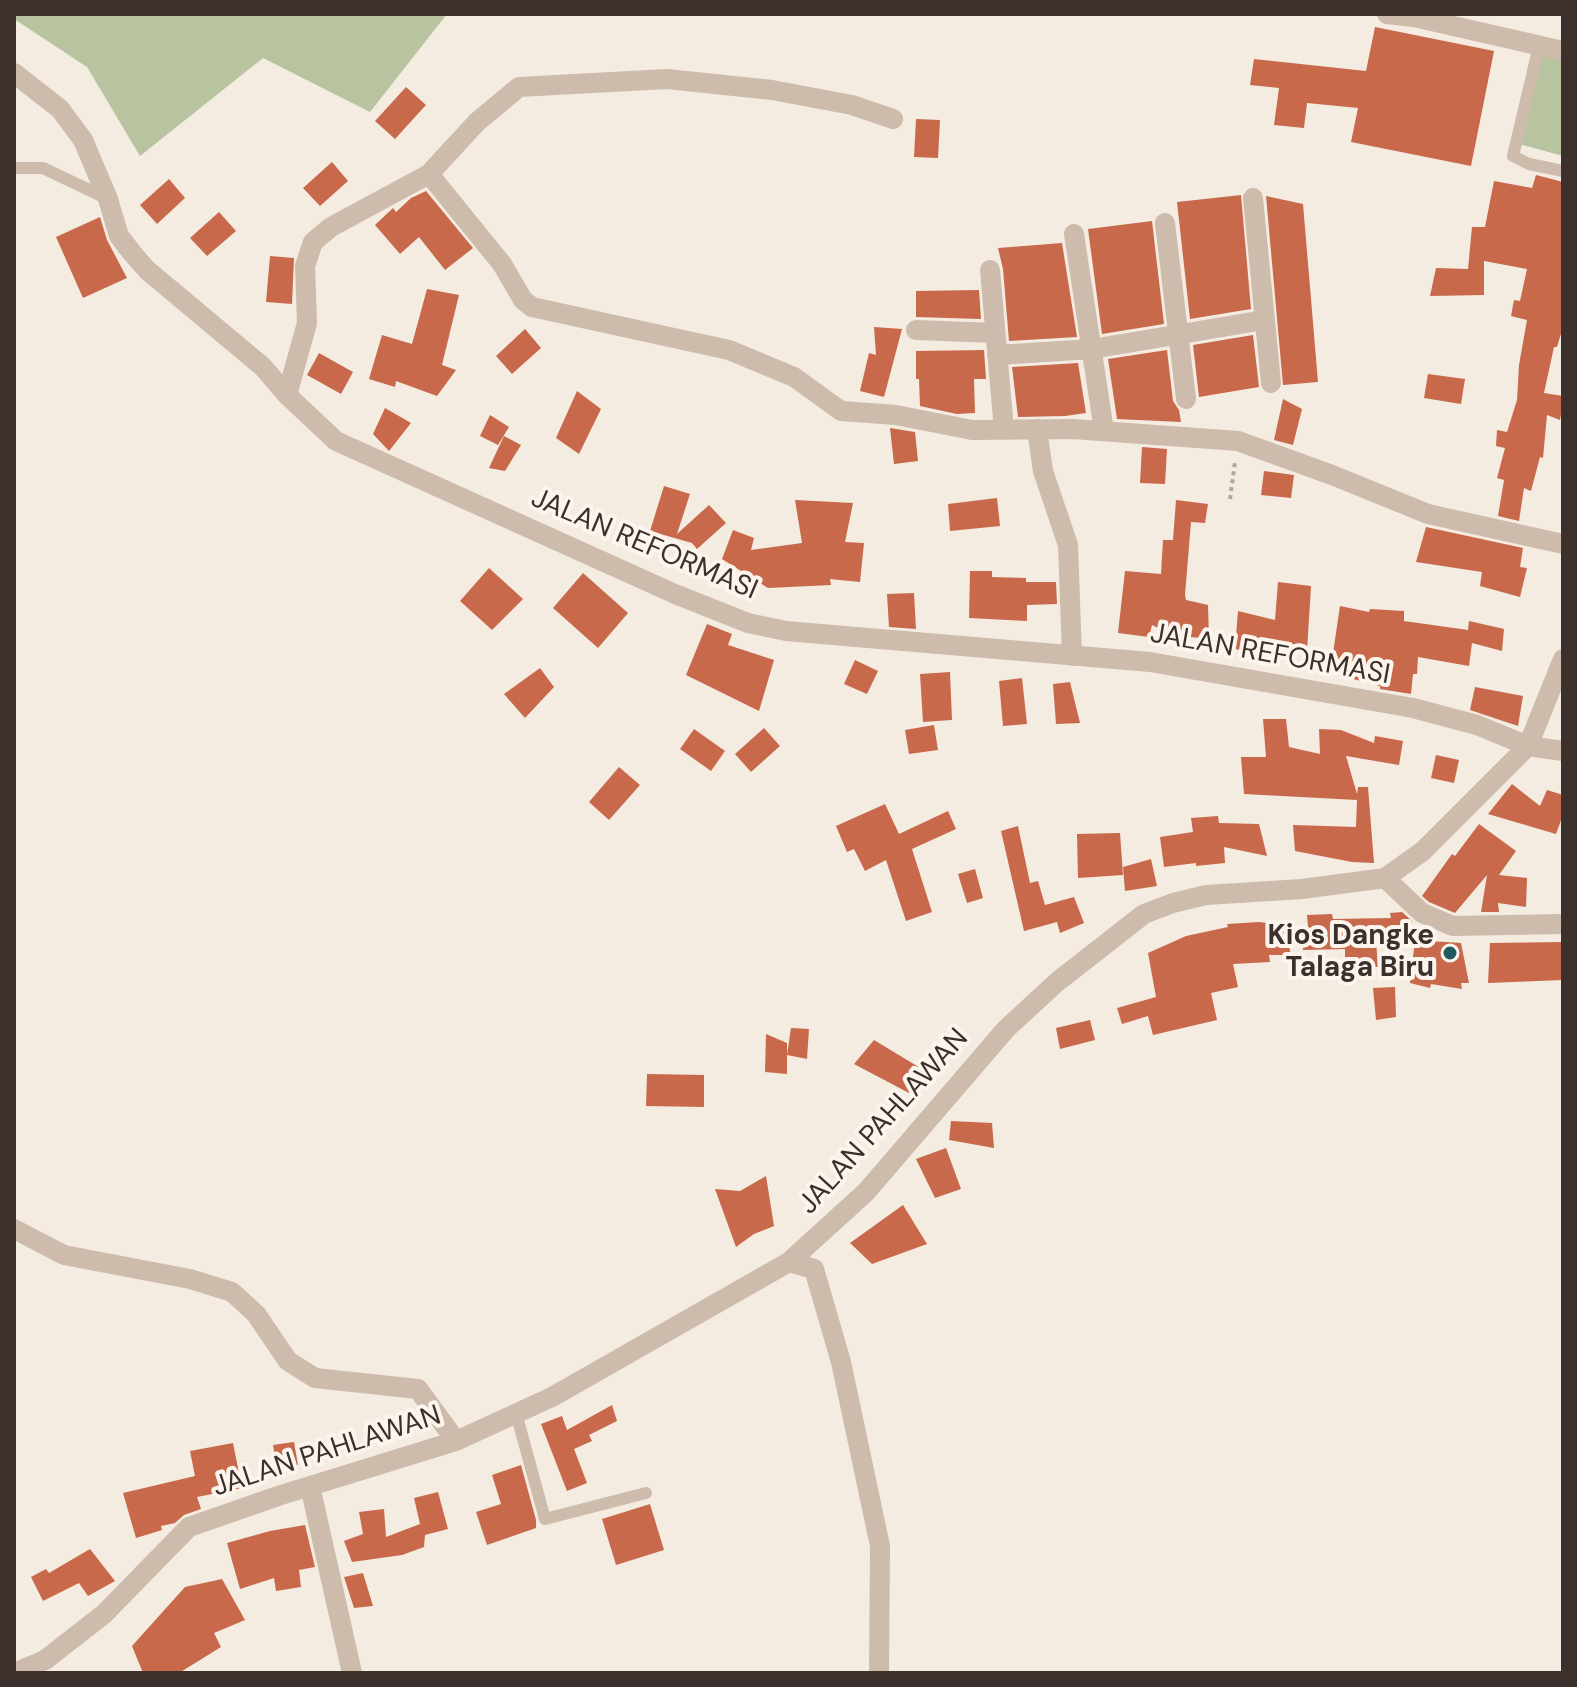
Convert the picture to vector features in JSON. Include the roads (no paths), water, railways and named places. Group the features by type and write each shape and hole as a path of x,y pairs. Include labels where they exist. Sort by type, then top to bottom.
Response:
{"street":[{"path":"1387,14 1414,17 1563,51"},
{"name":"JALAN REFORMASI","path":"14,73 42,93 71,121 83,140 108,199 119,236 147,270 263,367 287,395 336,441 675,594 748,623 786,631 1150,662 1413,708 1477,725 1528,746 1563,751"},
{"path":"287,395 307,323 305,266 313,242 331,227 429,174 468,131 519,87 667,79 772,90 852,105 893,119"},
{"path":"429,174 474,227 511,277 523,300 532,307 729,350 794,377 841,411 896,415 972,430 1104,431 1238,441 1428,514 1563,544"},
{"path":"1253,198 1271,383"},
{"path":"1165,223 1186,399"},
{"path":"1074,234 1104,431"},
{"path":"990,270 1004,430"},
{"path":"997,355 1092,349 1264,320"},
{"path":"916,330 995,333"},
{"path":"1037,429 1043,471 1068,545 1072,656"},
{"name":"JALAN PAHLAWAN","path":"14,1673 45,1660 104,1614 189,1527 456,1441 552,1397 789,1262 866,1192 1006,1029 1057,982 1144,914 1206,895 1302,889 1385,878 1423,851 1528,746 1563,659"},
{"path":"1385,878 1422,913 1453,926 1563,924"},
{"path":"14,1229 64,1255 190,1279 232,1292 256,1314 288,1361 315,1378 418,1389 456,1441"},
{"path":"789,1262 814,1269 841,1362 880,1546 879,1673"},
{"path":"310,1486 352,1673"}],"lane":[{"path":"1539,46 1513,156 1529,164 1563,171"},
{"path":"14,168 43,168 108,199"},
{"path":"516,1413 545,1519 646,1493"}],"place":[{"name":"Kios Dangke Talaga Biru","path":"1450,953"}]}
